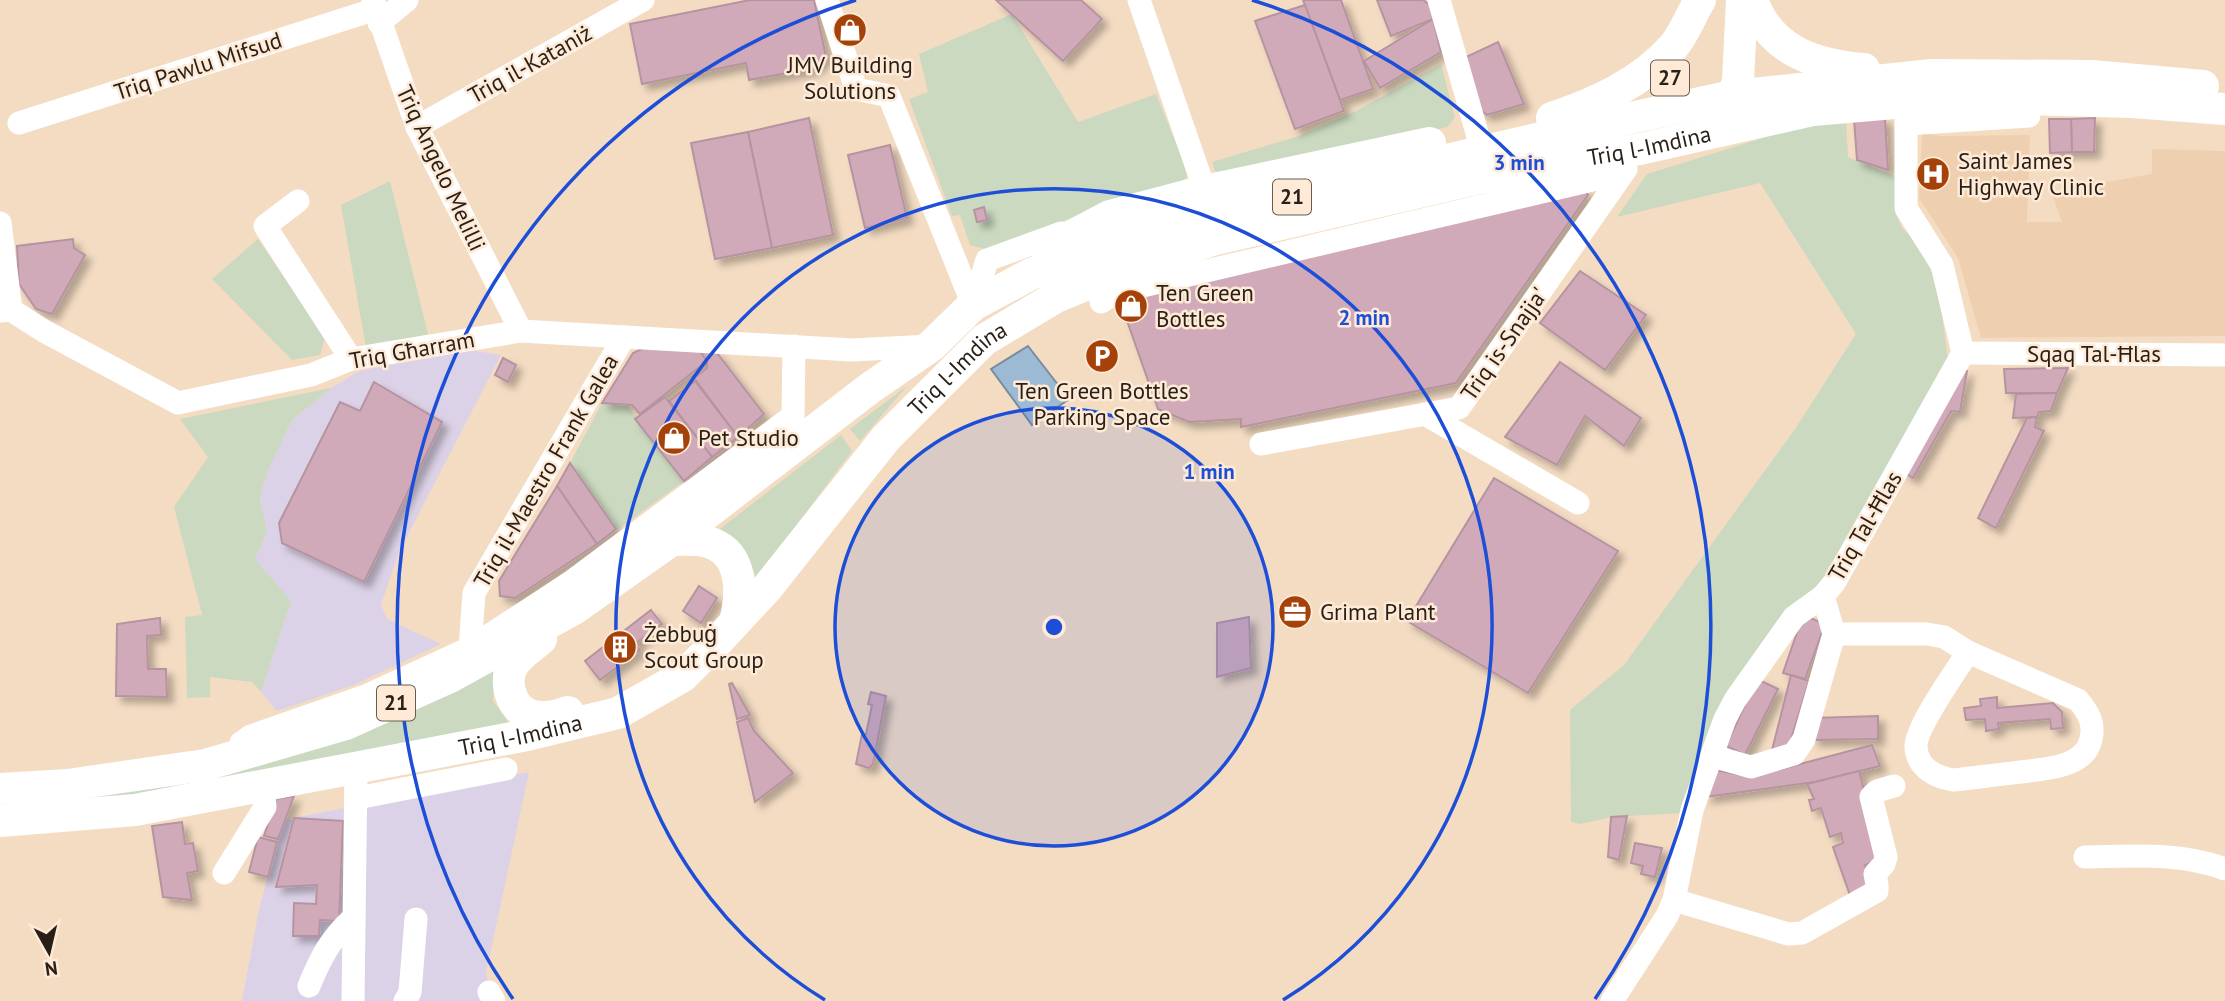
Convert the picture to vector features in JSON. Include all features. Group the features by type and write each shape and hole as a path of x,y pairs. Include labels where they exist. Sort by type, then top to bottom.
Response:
{"highway":[{"path":"986,299 1047,249 1110,215 1206,191 1553,118 1600,101 1644,74 1674,46 1700,0"},
{"name":"27","path":"1594,126 1628,110 1662,86 1687,58 1717,0"},
{"path":"1480,178 1680,128 1712,115 1735,92 1741,56 1742,0"},
{"path":"1752,0 1761,18 1774,34 1803,56 1843,68 1932,75"},
{"name":"Triq l-Imdina","path":"0,789 68,785 205,765 346,724 450,677 574,609 672,540 870,388 931,346 986,299 1031,274 1130,237 1208,216 1735,92 1932,75 2092,76 2225,87"},
{"name":"Triq l-Imdina","path":"0,821 135,810 262,787 357,783 527,735 618,713 683,676 768,588 886,438 984,340 1056,297 1124,269 1212,240 1480,178 1631,150 1813,110 1906,113 2132,102 2225,109"},
{"path":"574,609 513,664 508,684 515,705 530,715 556,716 631,691 725,633 740,601 740,582 730,556 712,543 672,540"}],"street":[{"path":"376,10 407,0"},
{"name":"Triq il-Kataniż","path":"417,127 643,0"},
{"path":"827,0 856,89 889,96 986,299"},
{"path":"1139,0 1206,191"},
{"path":"1439,0 1477,133"},
{"name":"Triq Pawlu Mifsud","path":"19,123 376,10"},
{"name":"Triq Angelo Melilli","path":"376,10 417,127 521,331"},
{"path":"1906,113 1906,208 1942,265 1963,353"},
{"path":"1101,302 1117,292 1605,177 1631,150"},
{"name":"Triq is-Snajja'","path":"1261,444 1459,408 1631,150"},
{"path":"298,201 265,226 351,359"},
{"path":"0,223 5,311"},
{"path":"1124,269 1154,284"},
{"name":"Triq Għarram","path":"5,311 178,403 311,375 351,359 521,331 852,350 931,346"},
{"name":"Triq il-Maestro Frank Galea","path":"470,648 474,593 624,337"},
{"path":"205,765 251,736 368,695 470,648 571,583 793,416 794,346"},
{"path":"852,350 862,361 870,388"},
{"name":"Sqaq Tal-Ħlas","path":"1963,353 2225,355"},
{"name":"Triq Tal-Ħlas","path":"1612,1001 1667,916 1674,900 1690,818 1725,719 1735,700 1794,617 1823,596 1834,583 1963,353"},
{"path":"1425,414 1578,503"},
{"path":"1712,756 1751,767 1794,754 1804,739 1834,634 1823,596"},
{"path":"1834,634 1927,634 1944,637 1968,652 2078,700 2088,713 2093,729 2090,747 2076,760 2060,766 1953,780 1936,777 1923,765 1916,748 1919,731 1968,652"},
{"path":"353,1001 357,783 506,769"},
{"path":"1674,900 1788,934 1802,933 1877,891 1875,874 1884,864 1886,857 1871,797 1877,791 1894,786"},
{"path":"224,873 265,807 262,787"},
{"path":"2085,857 2183,858 2225,869"},
{"path":"309,986 324,951 336,933 354,917"},
{"path":"405,1001 410,992 416,919"},
{"path":"353,976 372,1001"}],"shaded area":[{"path":"1922,133 1941,136 2030,135 2027,222 2062,222 2051,192 2152,174 2152,149 2225,151 2225,336 1981,338 1958,258 1919,198"},
{"path":"470,350 501,355 399,552 381,605 387,619 441,644 354,685 277,711 261,692 291,601 255,559 267,531 260,498 267,472 292,420 331,388 359,371"},
{"path":"529,772 486,973 492,1001 242,1001 259,909 283,820"}],"green space":[{"path":"1012,14 1078,122 1156,94 1188,173 1182,186 1071,218 989,250 970,245 960,215 952,216 909,99 928,92 919,54"},
{"path":"1441,64 1455,118 1447,127 1227,179 1216,173 1212,162 1299,136 1356,111"},
{"path":"1846,120 1848,157 1895,176 1895,212 1902,228 1918,243 1938,285 1949,366 1684,813 1611,817 1581,824 1571,822 1570,710 1624,665 1795,429 1856,334 1760,183 1617,217 1647,174 1808,124"},
{"path":"390,181 428,334 366,348 341,205"},
{"path":"258,239 325,338 320,355 292,360 212,279"},
{"path":"907,386 860,441 850,429"},
{"path":"331,388 292,420 267,472 260,498 267,531 255,559 291,601 261,692 252,682 210,677 210,697 187,698 185,617 202,615 174,507 208,457 180,419"},
{"path":"602,403 627,405 684,481 617,530 570,463"},
{"path":"841,435 852,451 756,579 751,563 738,544 716,532"},
{"path":"495,667 493,701 509,723 128,801 0,808 0,800 31,799"}],"water":[{"path":"1028,346 1069,399 1032,425 991,369"}],"building":[{"path":"750,0 814,0 826,57 815,68 749,80 746,63 642,84 630,24"},
{"path":"996,0 1081,0 1102,19 1063,61"},
{"path":"1303,0 1341,0 1373,89 1340,100"},
{"path":"1377,0 1423,0 1430,5 1433,19 1391,36"},
{"path":"1305,5 1344,111 1295,129 1255,21"},
{"path":"1433,19 1441,52 1380,88 1364,61"},
{"path":"1498,42 1524,104 1487,115 1479,109 1466,57"},
{"path":"809,118 833,235 772,248 748,132"},
{"path":"1885,118 1888,170 1857,160 1854,119"},
{"path":"2095,118 2094,152 2072,152 2071,119"},
{"path":"2049,119 2071,119 2072,152 2050,153"},
{"path":"748,132 772,248 715,259 691,143"},
{"path":"890,145 907,218 865,228 848,155"},
{"path":"1584,189 1588,195 1456,383 1241,427 1241,419 1189,422 1158,409 1124,312 1132,297"},
{"path":"984,207 987,220 977,222 974,210"},
{"path":"73,239 74,248 85,255 52,314 36,309 19,284 17,246"},
{"path":"1580,271 1646,315 1605,370 1540,323"},
{"path":"644,348 699,350 707,361 640,414 632,405 602,403 633,353"},
{"path":"699,350 717,353 764,414 738,437 694,378 707,368 707,361"},
{"path":"503,358 516,365 508,382 495,375"},
{"path":"1560,362 1641,418 1624,446 1585,416 1557,465 1505,437"},
{"path":"2068,368 2057,393 2006,393 2004,369"},
{"path":"1963,371 1967,371 1960,412 1951,411 1913,478 1903,472"},
{"path":"695,381 738,437 712,457 669,401"},
{"path":"374,382 442,422 364,582 282,543 279,523 340,402 360,411"},
{"path":"2057,393 2051,411 2039,412 2037,417 2013,418 2016,394"},
{"name":"Pet Studio","path":"665,397 712,457 684,481 635,419"},
{"path":"2037,417 2035,427 2044,431 1996,528 1978,518 2027,418"},
{"path":"570,463 616,529 597,544 557,486"},
{"path":"1494,478 1618,551 1528,693 1407,621"},
{"path":"557,486 597,544 515,598 500,596 499,581"},
{"path":"699,586 717,598 701,623 683,611"},
{"name":"Żebbuġ Scout Group","path":"651,610 662,624 635,644 640,650 600,680 585,661"},
{"path":"1803,615 1825,624 1805,679 1783,673"},
{"path":"1249,617 1251,668 1217,677 1217,623"},
{"path":"160,618 161,635 147,636 148,669 166,669 167,697 116,696 117,624"},
{"path":"1791,675 1809,681 1788,749 1771,754"},
{"path":"1757,679 1778,689 1745,755 1726,746"},
{"path":"732,683 750,715 737,719 729,684"},
{"path":"871,692 886,696 873,764 869,768 856,764 862,734 866,734 872,705 868,704"},
{"path":"1997,697 1997,708 2053,703 2062,712 2063,728 2051,729 2050,719 1998,723 1999,729 1986,731 1985,719 1966,720 1964,708 1981,706 1980,699"},
{"path":"1878,716 1878,739 1813,740 1813,718"},
{"path":"748,718 754,731 793,773 755,802 737,722"},
{"path":"1872,745 1880,766 1815,782 1705,797 1715,770 1751,777"},
{"path":"1859,771 1882,858 1865,865 1874,886 1851,898 1833,847 1843,843 1841,833 1830,837 1821,808 1812,811 1809,800 1814,799 1807,784"},
{"path":"294,796 278,839 264,836 276,799"},
{"path":"1627,816 1619,860 1608,857 1611,817"},
{"path":"294,818 343,821 339,921 320,920 319,936 293,936 294,903 316,904 317,885 276,887"},
{"path":"182,822 185,844 193,843 198,871 187,873 192,900 163,897 152,826"},
{"path":"258,837 277,842 268,877 249,872"},
{"path":"1635,843 1662,848 1655,877 1641,874 1643,866 1631,863"}],"place":[{"name":"JMV Building Solutions","path":"850,30"},
{"name":"Saint James Highway Clinic","path":"1933,174"},
{"name":"Ten Green Bottles","path":"1131,306"},
{"name":"Ten Green Bottles Parking Space","path":"1102,356"},
{"name":"Pet Studio","path":"674,438"},
{"name":"Grima Plant","path":"1295,612"},
{"name":"Żebbuġ Scout Group","path":"620,647"}]}
